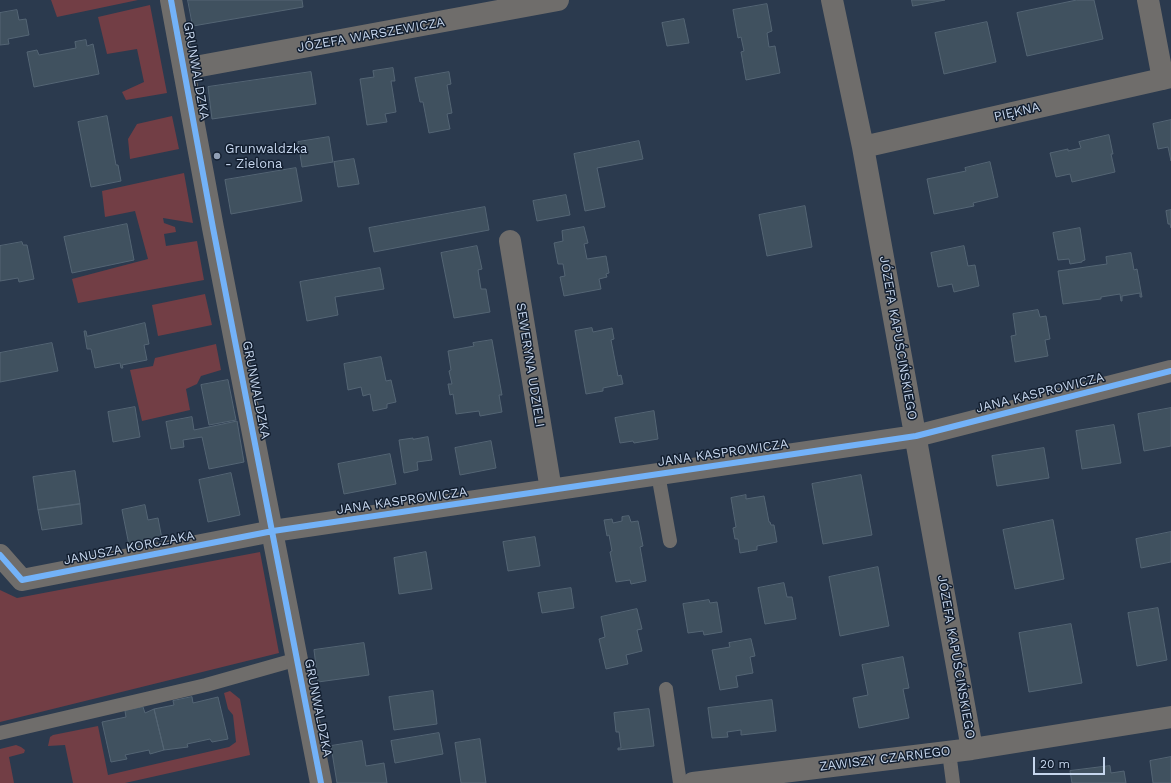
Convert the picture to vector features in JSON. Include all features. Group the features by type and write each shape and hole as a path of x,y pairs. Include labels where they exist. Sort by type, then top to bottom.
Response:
{"street":[{"name":"GRUNWALDZKA","path":"171,0 213,228 321,783"},
{"name":"JÓZEFA WARSZEWICZA","path":"184,69 558,0"},
{"name":"JÓZEFA KAPUŚCIŃSKIEGO","path":"832,0 863,146 972,749"},
{"path":"1148,0 1167,78"},
{"name":"PIĘKNA","path":"863,146 1167,78"},
{"name":"SEWERYNA UDZIELI","path":"510,241 551,490"},
{"name":"JANA KASPROWICZA","path":"273,531 916,436 1171,371"},
{"name":"JANUSZA KORCZAKA","path":"0,555 22,580 273,531"},
{"name":"ZAWISZY CZARNEGO","path":"693,783 972,749 1171,717"}],"lane":[{"path":"658,474 670,541"},
{"path":"0,733 206,685 298,659"},
{"path":"666,689 680,783"},
{"path":"949,752 953,783"}],"shaded area":[{"path":"51,0 138,0 57,17"},
{"path":"150,5 167,93 126,100 122,92 144,82 137,49 107,54 98,17"},
{"path":"172,116 179,149 130,159 128,139 137,124"},
{"path":"184,173 193,223 163,218 164,223 175,227 176,232 164,234 166,246 197,241 204,280 78,303 72,279 148,259 135,211 105,217 102,191"},
{"path":"205,294 212,325 158,336 152,305"},
{"path":"216,344 221,370 201,376 197,384 186,389 190,410 142,421 130,370 153,366 155,358"},
{"path":"260,552 279,653 0,722 0,590 17,598"},
{"path":"230,691 240,699 250,755 125,783 73,783 65,745 48,746 50,737 53,735 98,726 108,775 229,747 236,742 233,715 228,709 224,693"},
{"path":"16,745 25,750 24,753 9,757 14,783 0,783 0,749"}],"building":[{"path":"188,0 302,0 303,7 193,26"},
{"path":"912,0 945,0 913,6"},
{"path":"1077,0 1094,0 1103,39 1027,56 1017,13"},
{"path":"767,4 772,31 767,33 769,47 775,46 780,73 746,80 741,52 744,51 741,37 738,38 733,10"},
{"path":"17,10 19,20 26,19 29,35 8,39 9,44 0,45 0,13"},
{"path":"684,19 689,43 667,46 662,23"},
{"path":"987,22 996,62 944,74 935,33"},
{"path":"86,40 87,46 93,44 99,74 34,87 27,52 37,50 39,55 76,48 75,42"},
{"path":"393,68 395,81 391,81 396,112 385,114 387,122 367,125 360,79 374,77 373,71"},
{"path":"311,72 316,104 212,119 208,87"},
{"path":"449,72 451,84 447,85 452,113 447,114 450,129 429,133 423,102 420,102 415,78"},
{"path":"107,116 116,165 118,165 121,181 91,187 78,122"},
{"path":"1171,120 1171,161 1168,147 1158,149 1153,124"},
{"path":"1109,135 1115,172 1072,182 1070,174 1056,177 1050,153 1081,148 1079,142"},
{"path":"329,137 333,162 302,167 298,142"},
{"path":"639,141 643,159 597,168 605,207 585,211 574,154"},
{"path":"354,159 359,184 338,187 334,162"},
{"path":"990,162 998,197 973,203 974,206 934,214 927,179 966,171 965,168"},
{"path":"296,168 302,201 231,214 225,180"},
{"path":"566,195 570,215 537,221 533,201"},
{"path":"805,206 812,247 767,256 759,215"},
{"path":"485,207 489,230 374,252 369,228"},
{"path":"1171,210 1171,228 1170,224 1168,224 1166,211"},
{"path":"127,224 134,260 72,273 64,237"},
{"path":"584,227 588,243 584,244 587,259 606,256 609,273 606,274 607,277 599,279 601,289 564,296 560,277 565,276 563,264 558,264 554,243 563,241 562,231"},
{"path":"1080,228 1085,260 1070,264 1069,259 1058,260 1053,233"},
{"path":"22,242 23,245 27,245 34,279 19,282 18,278 0,281 0,246"},
{"path":"477,246 482,269 478,270 481,289 486,289 490,312 454,318 441,253"},
{"path":"964,246 968,266 975,265 979,286 954,292 952,284 938,287 931,253"},
{"path":"1131,253 1134,270 1137,269 1142,297 1140,297 1140,293 1122,296 1121,301 1120,294 1101,297 1101,299 1063,304 1058,271 1107,264 1106,257"},
{"path":"380,268 384,289 335,297 338,315 307,321 300,282"},
{"path":"1038,310 1040,317 1046,316 1050,339 1045,340 1048,356 1015,362 1011,336 1016,335 1013,314"},
{"path":"145,323 149,344 144,345 147,360 122,365 123,368 121,368 120,363 95,368 91,349 87,349 84,331 86,331 87,336"},
{"path":"592,328 593,332 612,328 614,339 611,340 618,376 621,375 623,384 603,388 603,391 586,394 575,331"},
{"path":"492,340 502,395 499,395 502,412 480,416 479,411 456,414 453,394 450,395 448,384 452,384 449,371 451,370 448,351 474,346 473,343"},
{"path":"52,343 58,371 0,382 0,353"},
{"path":"381,357 386,381 391,380 396,402 387,404 387,408 373,411 370,394 363,396 361,387 348,390 344,364"},
{"path":"228,380 236,420 209,425 201,385"},
{"path":"135,407 140,437 113,442 108,412"},
{"path":"1171,408 1171,446 1144,451 1138,414"},
{"path":"654,411 658,439 634,443 633,441 620,443 615,418"},
{"path":"192,417 194,430 237,421 244,462 209,469 202,437 183,440 184,447 171,449 166,422"},
{"path":"1114,425 1121,463 1082,469 1076,431"},
{"path":"428,437 432,460 417,462 418,470 404,473 399,440"},
{"path":"491,441 496,468 460,475 455,448"},
{"path":"1044,448 1049,478 997,486 992,456"},
{"path":"390,454 396,484 344,494 338,464"},
{"path":"75,471 80,504 38,510 33,477"},
{"path":"231,473 240,515 208,522 199,480"},
{"path":"861,475 872,535 823,544 812,484"},
{"path":"746,495 746,499 764,496 769,522 771,525 774,525 777,542 757,546 757,550 740,553 738,539 735,539 733,528 736,527 731,498"},
{"path":"80,504 82,524 42,530 38,510"},
{"path":"145,505 148,520 158,518 162,539 129,545 122,510"},
{"path":"629,516 631,522 638,521 643,546 640,547 646,581 631,584 630,580 616,582 610,552 612,551 609,535 607,536 604,520 612,519 613,523 622,521 622,517"},
{"path":"1053,520 1064,579 1015,589 1003,530"},
{"path":"1171,532 1171,562 1141,568 1136,539"},
{"path":"535,537 540,566 508,571 503,542"},
{"path":"426,552 432,589 399,594 394,558"},
{"path":"878,567 889,626 840,636 829,577"},
{"path":"784,583 787,597 792,597 796,619 765,624 758,588"},
{"path":"571,588 574,608 542,613 538,593"},
{"path":"709,600 710,603 717,602 722,632 704,635 703,631 688,633 683,604"},
{"path":"1158,608 1167,660 1137,666 1128,613"},
{"path":"637,609 642,629 637,630 642,651 626,655 628,664 606,669 599,639 605,637 601,617"},
{"path":"1071,624 1082,683 1029,692 1019,633"},
{"path":"751,639 755,656 750,657 753,673 736,676 738,687 720,690 712,650 730,647 729,643"},
{"path":"364,643 369,675 318,682 314,650"},
{"path":"903,657 909,688 903,689 909,718 859,728 853,698 868,695 862,665"},
{"path":"433,691 437,724 394,730 389,697"},
{"path":"192,697 193,703 218,697 228,739 212,742 210,739 187,744 188,747 164,750 154,709 174,705 173,701"},
{"path":"772,700 776,731 741,735 741,730 727,732 728,737 712,738 708,708"},
{"path":"143,707 145,713 154,709 164,750 150,754 149,750 125,755 127,759 111,762 102,722 126,717 125,711"},
{"path":"649,709 654,746 618,750 618,748 621,748 619,732 616,732 614,713"},
{"path":"439,733 443,754 395,763 391,741"},
{"path":"480,739 486,783 461,783 455,743"},
{"path":"362,741 366,766 384,763 387,783 337,783 331,746"},
{"path":"1171,757 1171,783 1153,783 1150,761"},
{"path":"1110,766 1111,773 1124,771 1126,783 1072,783 1070,771"}],"cycle path":[{"path":"171,0 213,228 321,783"},
{"path":"0,555 22,580 273,531 916,436 1171,371"}],"place":[{"name":"Grunwaldzka - Zielona","path":"217,156"}]}
